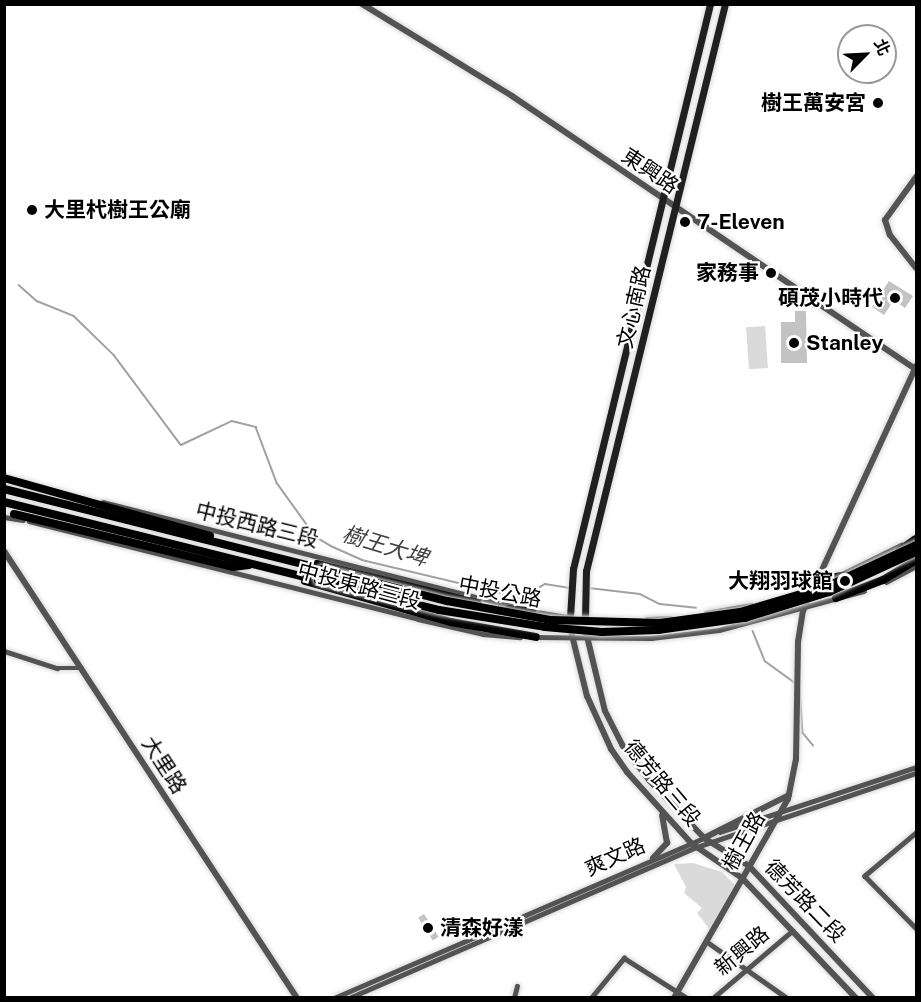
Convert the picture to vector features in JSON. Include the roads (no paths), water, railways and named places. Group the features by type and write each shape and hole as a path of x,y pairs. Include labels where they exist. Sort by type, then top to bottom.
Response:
{"main road":[{"name":"文心南路","path":"570,617 573,569 710,4"},
{"name":"文心南路","path":"585,618 586,571 725,4"},
{"path":"4,477 240,547"},
{"name":"中投公路","path":"4,489 183,535 289,559 447,601 551,620 660,623 740,612 828,586 916,545"},
{"name":"中投公路","path":"4,502 439,610 545,627 602,632 658,630 745,618 829,592 916,552"},
{"path":"14,514 234,567 254,564"},
{"path":"831,579 859,571 916,537"},
{"path":"289,559 532,612"},
{"path":"836,598 883,580 916,560"},
{"path":"284,573 451,622 536,637"}],"street":[{"name":"東興路","path":"362,4 512,96 663,200 916,368"},
{"path":"916,177 885,220 890,235 916,268"},
{"path":"803,611 820,583 916,368"},
{"name":"中投西路三段","path":"4,477 532,612 570,617 668,618 744,607 831,579"},
{"name":"中投東路三段","path":"4,512 28,521 483,634 573,640 651,638 747,625 803,611 836,598 850,597 916,566"},
{"path":"4,517 28,521"},
{"name":"大里路","path":"4,551 297,998"},
{"path":"744,607 737,615 747,625"},
{"name":"樹王路","path":"676,994 789,795 796,759 797,679 803,611"},
{"name":"德芳路三段","path":"570,617 573,640 587,696 603,733 659,809 691,843 742,878"},
{"name":"德芳路三段","path":"585,618 586,640 601,699 623,746 704,838"},
{"path":"4,651 71,671 82,668"},
{"name":"爽文路","path":"334,998 653,858 704,838 916,767"},
{"name":"爽文路","path":"349,998 697,847 916,773"},
{"path":"704,838 789,795"},
{"path":"653,858 667,843 667,824 659,809"},
{"path":"916,833 866,876 916,928"},
{"name":"德芳路二段","path":"704,838 749,866 873,998"},
{"name":"德芳路二段","path":"742,878 856,998"},
{"name":"新興路","path":"712,998 792,931"},
{"path":"706,941 787,998"},
{"path":"591,998 624,958 676,994 687,998"},
{"path":"514,998 517,986"}],"waterway":[{"name":"樹王大埤","path":"19,285 37,301 74,316 114,355 181,445 232,421 256,427 277,483 316,537 331,546 362,560 521,598 545,584 570,588"},
{"name":"樹王大埤","path":"589,588 640,594 660,604 696,608"},
{"name":"樹王大埤","path":"753,631 765,661 794,682"},
{"name":"樹王大埤","path":"800,687 803,733 813,745"}],"place":[{"name":"樹王萬安宮","path":"878,103"},
{"name":"大里杙樹王公廟","path":"32,210"},
{"name":"7-Eleven","path":"685,222"},
{"name":"家務事","path":"771,273"},
{"name":"碩茂小時代","path":"895,298"},
{"name":"Stanley","path":"794,343"},
{"name":"大翔羽球館","path":"845,581"},
{"name":"清森好漾","path":"428,928"}]}
